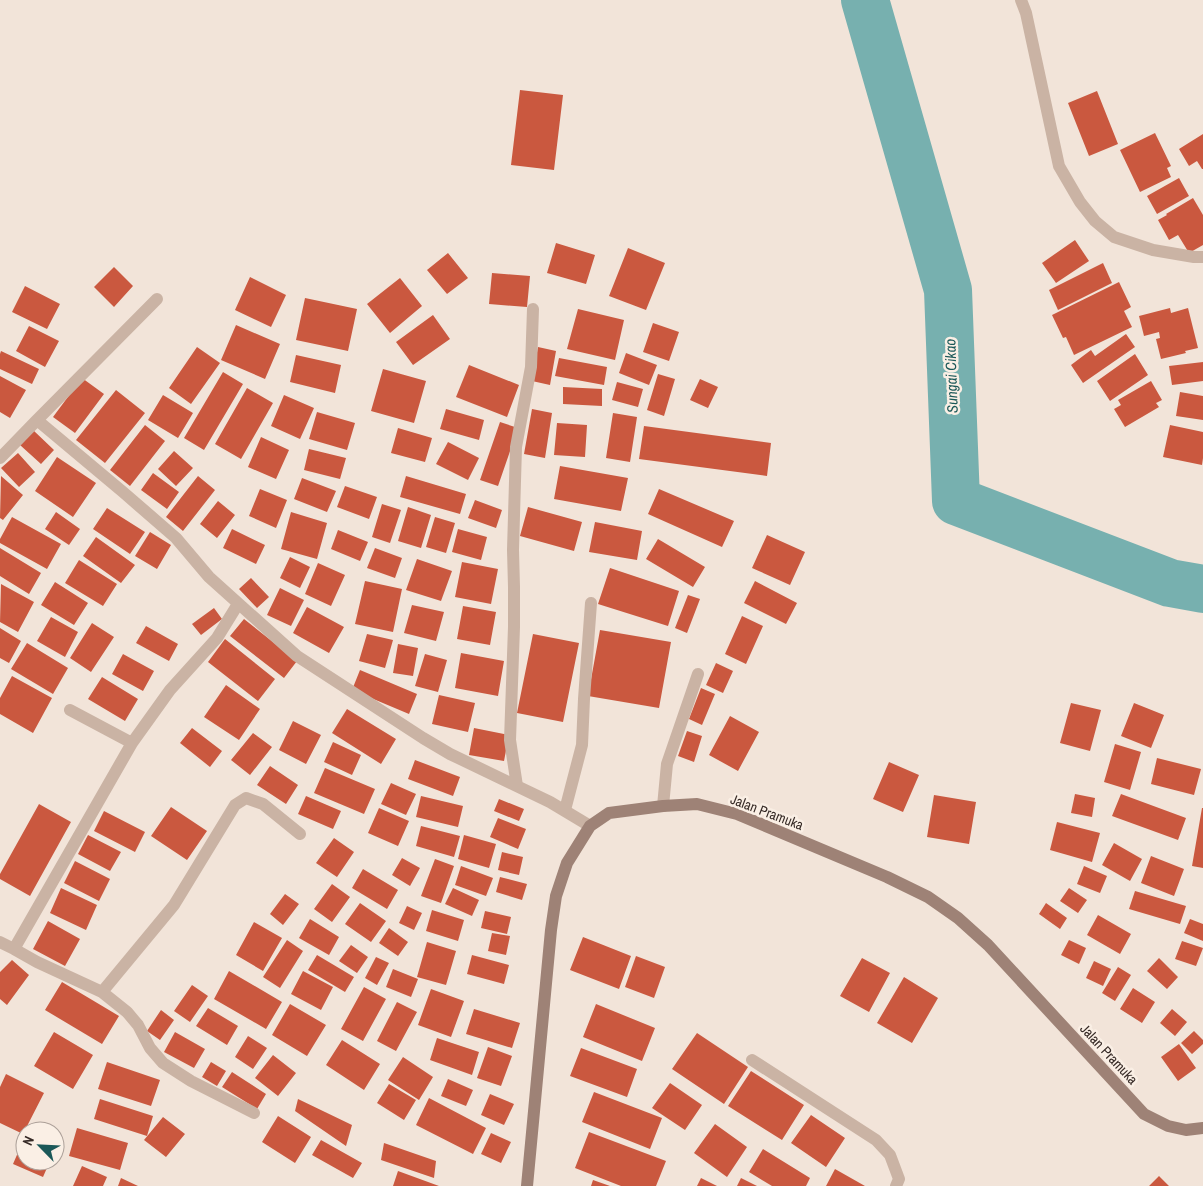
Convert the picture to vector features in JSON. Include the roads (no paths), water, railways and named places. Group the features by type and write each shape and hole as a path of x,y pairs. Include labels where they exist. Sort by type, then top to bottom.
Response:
{"street":[{"path":"1021,0 1026,13 1059,166 1080,202 1095,221 1114,237 1153,250 1203,258"},
{"path":"0,458 158,299"},
{"path":"517,786 510,740 514,627 513,550 516,447 531,368 533,309"},
{"path":"37,420 176,538 209,577 298,656 406,728 450,754 550,802 590,826"},
{"path":"565,810 582,745 590,603"},
{"path":"14,948 132,744 170,690 216,638 238,604"},
{"path":"664,806 667,764 698,674"},
{"path":"70,710 132,744"},
{"path":"102,992 174,906 236,804 246,798 263,804 300,834"},
{"name":"Jalan Pramuka","path":"527,1186 551,930 556,896 567,864 590,826 609,813 664,806 697,804 737,814 887,877 928,897 958,918 988,945 1144,1114 1168,1126 1186,1130 1203,1128"},
{"path":"0,942 37,962 102,992 127,1012 138,1025 150,1048 163,1063 191,1081 254,1113"},
{"path":"752,1060 876,1140 890,1155 899,1178 896,1186"}],"waterway":[{"name":"Sungai Cikao","path":"865,0 948,290 956,501 1170,583 1203,589"}]}
